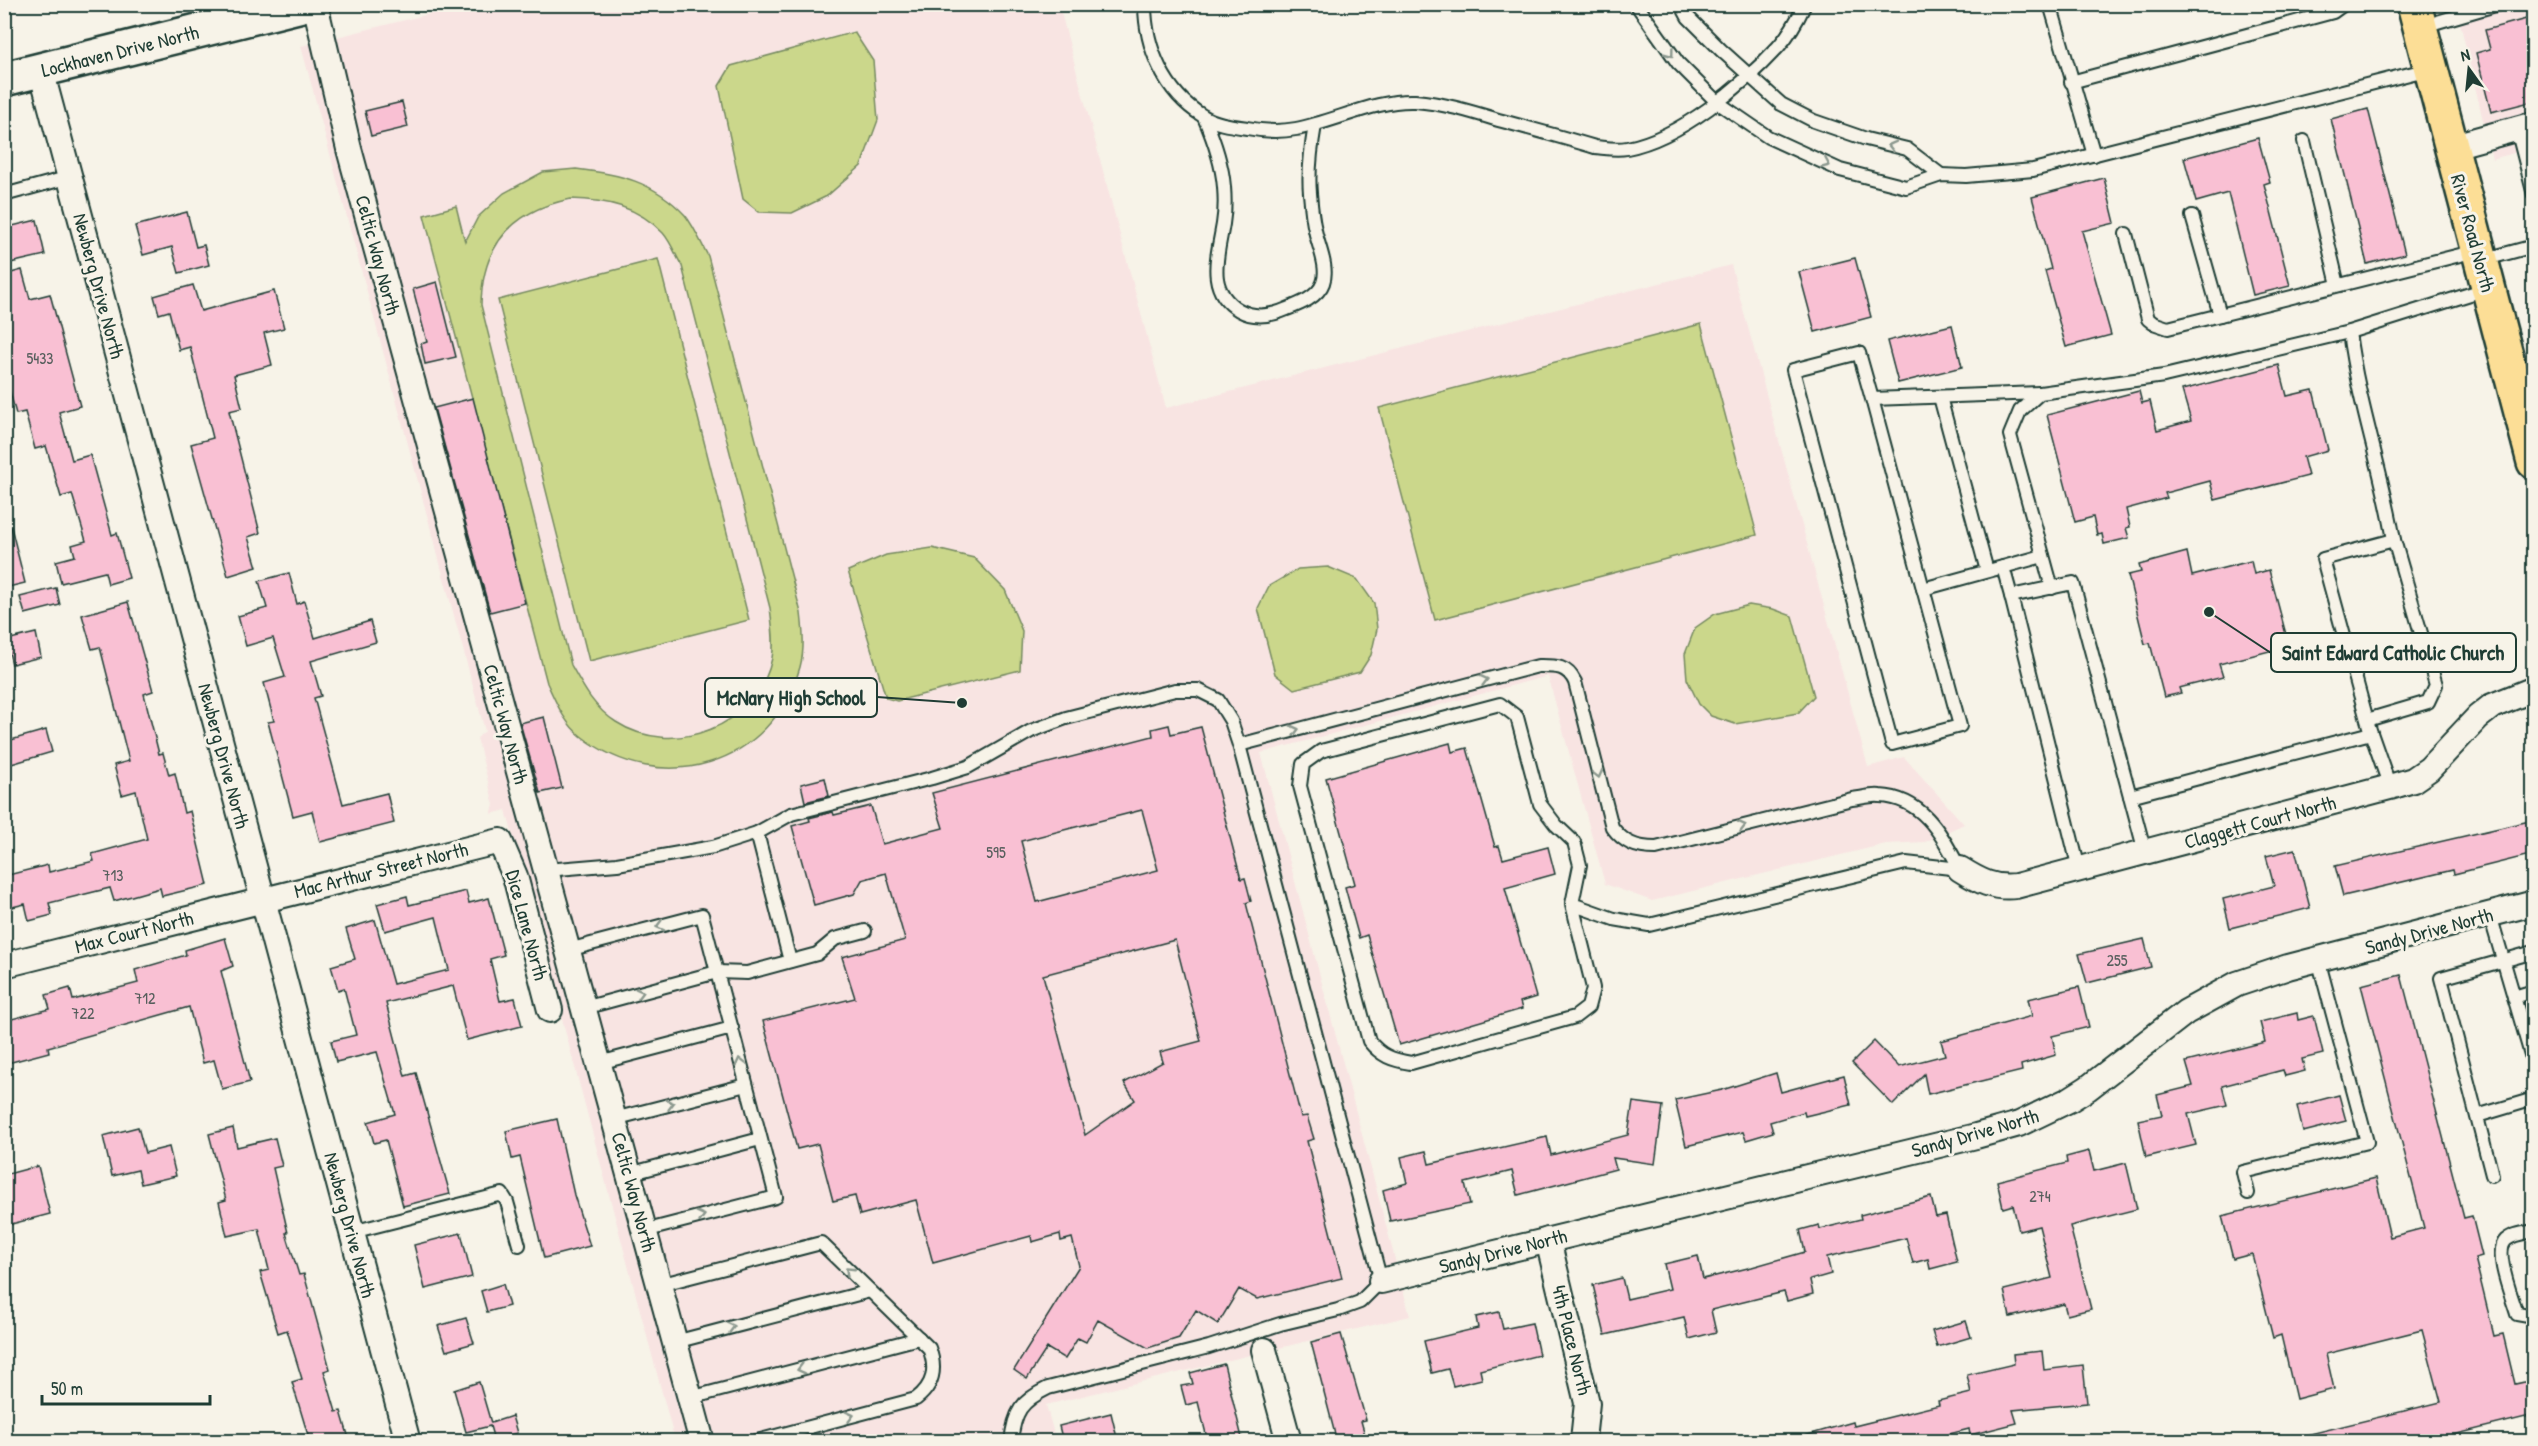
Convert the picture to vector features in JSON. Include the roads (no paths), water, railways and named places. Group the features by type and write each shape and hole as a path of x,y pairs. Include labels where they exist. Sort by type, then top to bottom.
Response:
{"main road":[{"name":"River Road North","path":"2416,16 2534,462"}],"street":[{"name":"Lockhaven Drive North","path":"4,79 306,4"},
{"name":"Celtic Way North","path":"315,4 349,149 702,1442"},
{"name":"Newberg Drive North","path":"41,70 408,1442"},
{"path":"2450,147 2525,127"},
{"name":"Claggett Court North","path":"1960,869 1975,879 2001,888 2016,886 2390,787 2412,780 2429,769 2478,717 2492,706 2534,689"},
{"name":"Mac Arthur Street North","path":"263,899 500,841"},
{"name":"Dice Lane North","path":"500,841 515,876 550,1011"},
{"name":"Max Court North","path":"4,965 263,899"},
{"name":"Sandy Drive North","path":"1381,1281 2019,1124 2044,1113 2088,1088 2186,1012 2237,984 2318,959 2534,903"},
{"name":"4th Place North","path":"1548,1240 1587,1403 1583,1440"},
{"path":"1264,1350 1289,1442"}],"lane":[{"path":"1145,4 1145,25 1153,53 1165,78 1182,100 1204,117 1232,126 1261,130 1293,130 1384,105 1413,101 1450,107 1595,147 1616,150 1636,146 1664,135 1717,102 1779,46 1805,4"},
{"path":"1636,4 1678,63 1717,102 1768,138 1840,170 1906,188 1941,175 1977,176 2033,170 2429,69"},
{"path":"1681,4 1688,17 1781,104 1814,121 1866,139 1907,149 1941,175"},
{"path":"2050,4 2094,155"},
{"path":"2071,82 2333,12 2344,4"},
{"path":"2416,16 2499,4"},
{"path":"1204,117 1218,151 1224,187 1224,221 1215,266 1216,283 1231,306 1244,313 1257,316 1269,315 1301,303 1318,292 1323,282 1324,270 1315,230 1310,191 1310,149 1315,125"},
{"path":"2525,127 2534,195"},
{"path":"2304,141 2338,285"},
{"path":"4,195 70,177"},
{"path":"2192,216 2220,315"},
{"path":"2126,234 2148,319 2153,323 2168,327 2338,285 2482,267"},
{"path":"1872,399 2040,393 2164,376 2349,332 2482,267 2534,246"},
{"path":"2349,332 2354,369 2386,495 2394,540 2436,685 2428,702 2367,720"},
{"path":"1859,353 1872,399 1959,726 1892,744 1793,370 1859,353"},
{"path":"2040,393 2020,411 2010,435 2052,588"},
{"path":"1940,398 1987,571"},
{"path":"2390,787 2367,720 2323,559 2394,540"},
{"path":"1923,589 2043,556"},
{"path":"2003,567 2079,869"},
{"path":"2011,596 2073,584 2145,852"},
{"path":"1239,745 1538,666 1563,667 1571,674 1575,682 1612,827 1628,843 1642,848 1656,848 1852,799 1881,796 1907,803 1934,823 1960,869"},
{"path":"546,870 617,864 713,847 757,833 791,814 968,767 1031,731 1066,718 1175,690 1198,690 1218,700 1231,721 1239,745 1381,1281 1360,1302 1338,1310 1280,1324 1209,1347 1048,1388 1027,1398 1013,1421 1011,1442"},
{"path":"1500,704 1517,717 1540,804 1556,825 1574,842 1580,865 1572,904 1593,988 1588,1007 1575,1017 1411,1063 1394,1060 1377,1052 1369,1041 1300,786 1303,764 1321,751 1500,704"},
{"path":"2130,796 2371,733"},
{"path":"757,833 790,961"},
{"path":"1572,904 1614,919 1648,925 1906,863 1960,869"},
{"path":"568,950 702,915 776,1197 644,1231"},
{"path":"2490,915 2514,997 2529,1030 2534,1065"},
{"path":"584,1008 717,972 747,973 817,954 835,939 865,931"},
{"path":"2492,1175 2441,978 2534,952"},
{"path":"2248,1192 2243,1172 2367,1142 2318,959"},
{"path":"2514,997 2534,991"},
{"path":"599,1063 732,1028"},
{"path":"614,1119 746,1084"},
{"path":"2477,1116 2534,1099"},
{"path":"629,1174 760,1139"},
{"path":"352,1232 502,1194 507,1202 519,1245"},
{"path":"2534,1231 2512,1236 2504,1241 2500,1254 2517,1314 2534,1317"},
{"path":"659,1285 821,1244 929,1348 933,1360 932,1377 927,1390 916,1399 753,1442"},
{"path":"675,1342 870,1290"},
{"path":"690,1398 919,1338"}],"place":[{"name":"Saint Edward Catholic Church","path":"2209,612"},
{"name":"McNary High School","path":"962,703"}]}
